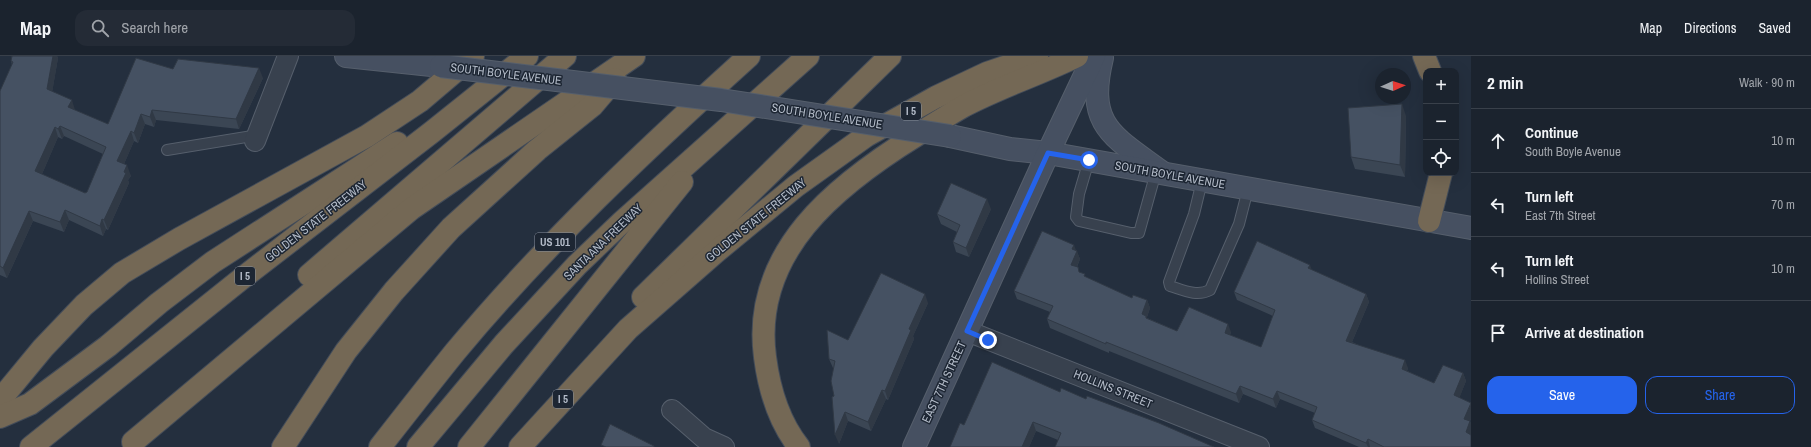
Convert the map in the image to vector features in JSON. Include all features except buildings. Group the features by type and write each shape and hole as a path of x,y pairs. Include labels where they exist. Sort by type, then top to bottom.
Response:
{"highway":[{"path":"0,400 43,348 84,305 128,269 179,239 367,136 420,101 473,56"},
{"name":"GOLDEN STATE FREEWAY","path":"31,447 245,276 432,132 527,56"},
{"path":"130,444 301,282 565,56"},
{"path":"130,444 411,209 635,56"},
{"path":"283,447 346,351 394,291 450,228 537,150 592,106 635,56"},
{"name":"US 101","path":"380,447 456,351 544,253 655,141 748,56"},
{"name":"SANTA ANA FREEWAY","path":"418,447 504,344 578,265 622,222 808,56"},
{"path":"606,352 624,317 690,250 890,56"},
{"name":"GOLDEN STATE FREEWAY","path":"520,447 606,352 662,297 796,186 866,136 962,85 1010,64 1037,56"},
{"path":"799,447 782,419 772,395 763,340 764,313 769,290 781,261 799,233 818,210 886,154 964,106 1077,56"},
{"path":"1424,56 1429,68"},
{"path":"0,417 30,404 108,346 159,303 213,262 303,202 399,141 432,132"},
{"path":"469,447 720,135"},
{"path":"1429,221 1439,176"}],"main road":[{"name":"SOUTH BOYLE AVENUE","path":"346,56 721,100 950,136 1010,149 1048,153 1089,160 1471,228"},
{"name":"EAST 7TH STREET","path":"914,447 1048,153 1090,79 1094,56"},
{"path":"1103,56 1090,79 1100,117 1120,141 1160,173"}],"street":[{"path":"257,138 288,56"},
{"name":"HOLLINS STREET","path":"967,331 1259,447"},
{"path":"672,410 704,438 724,447"}],"lane":[{"path":"167,150 257,138"},
{"path":"1089,160 1080,194 1076,217 1079,221 1131,233 1139,232 1160,173"},
{"path":"1202,180 1194,214 1169,282 1170,286 1197,294 1204,294 1210,290 1239,224 1248,189"}],"route":[{"path":"988,340 967,331 1048,153 1089,160"}]}
